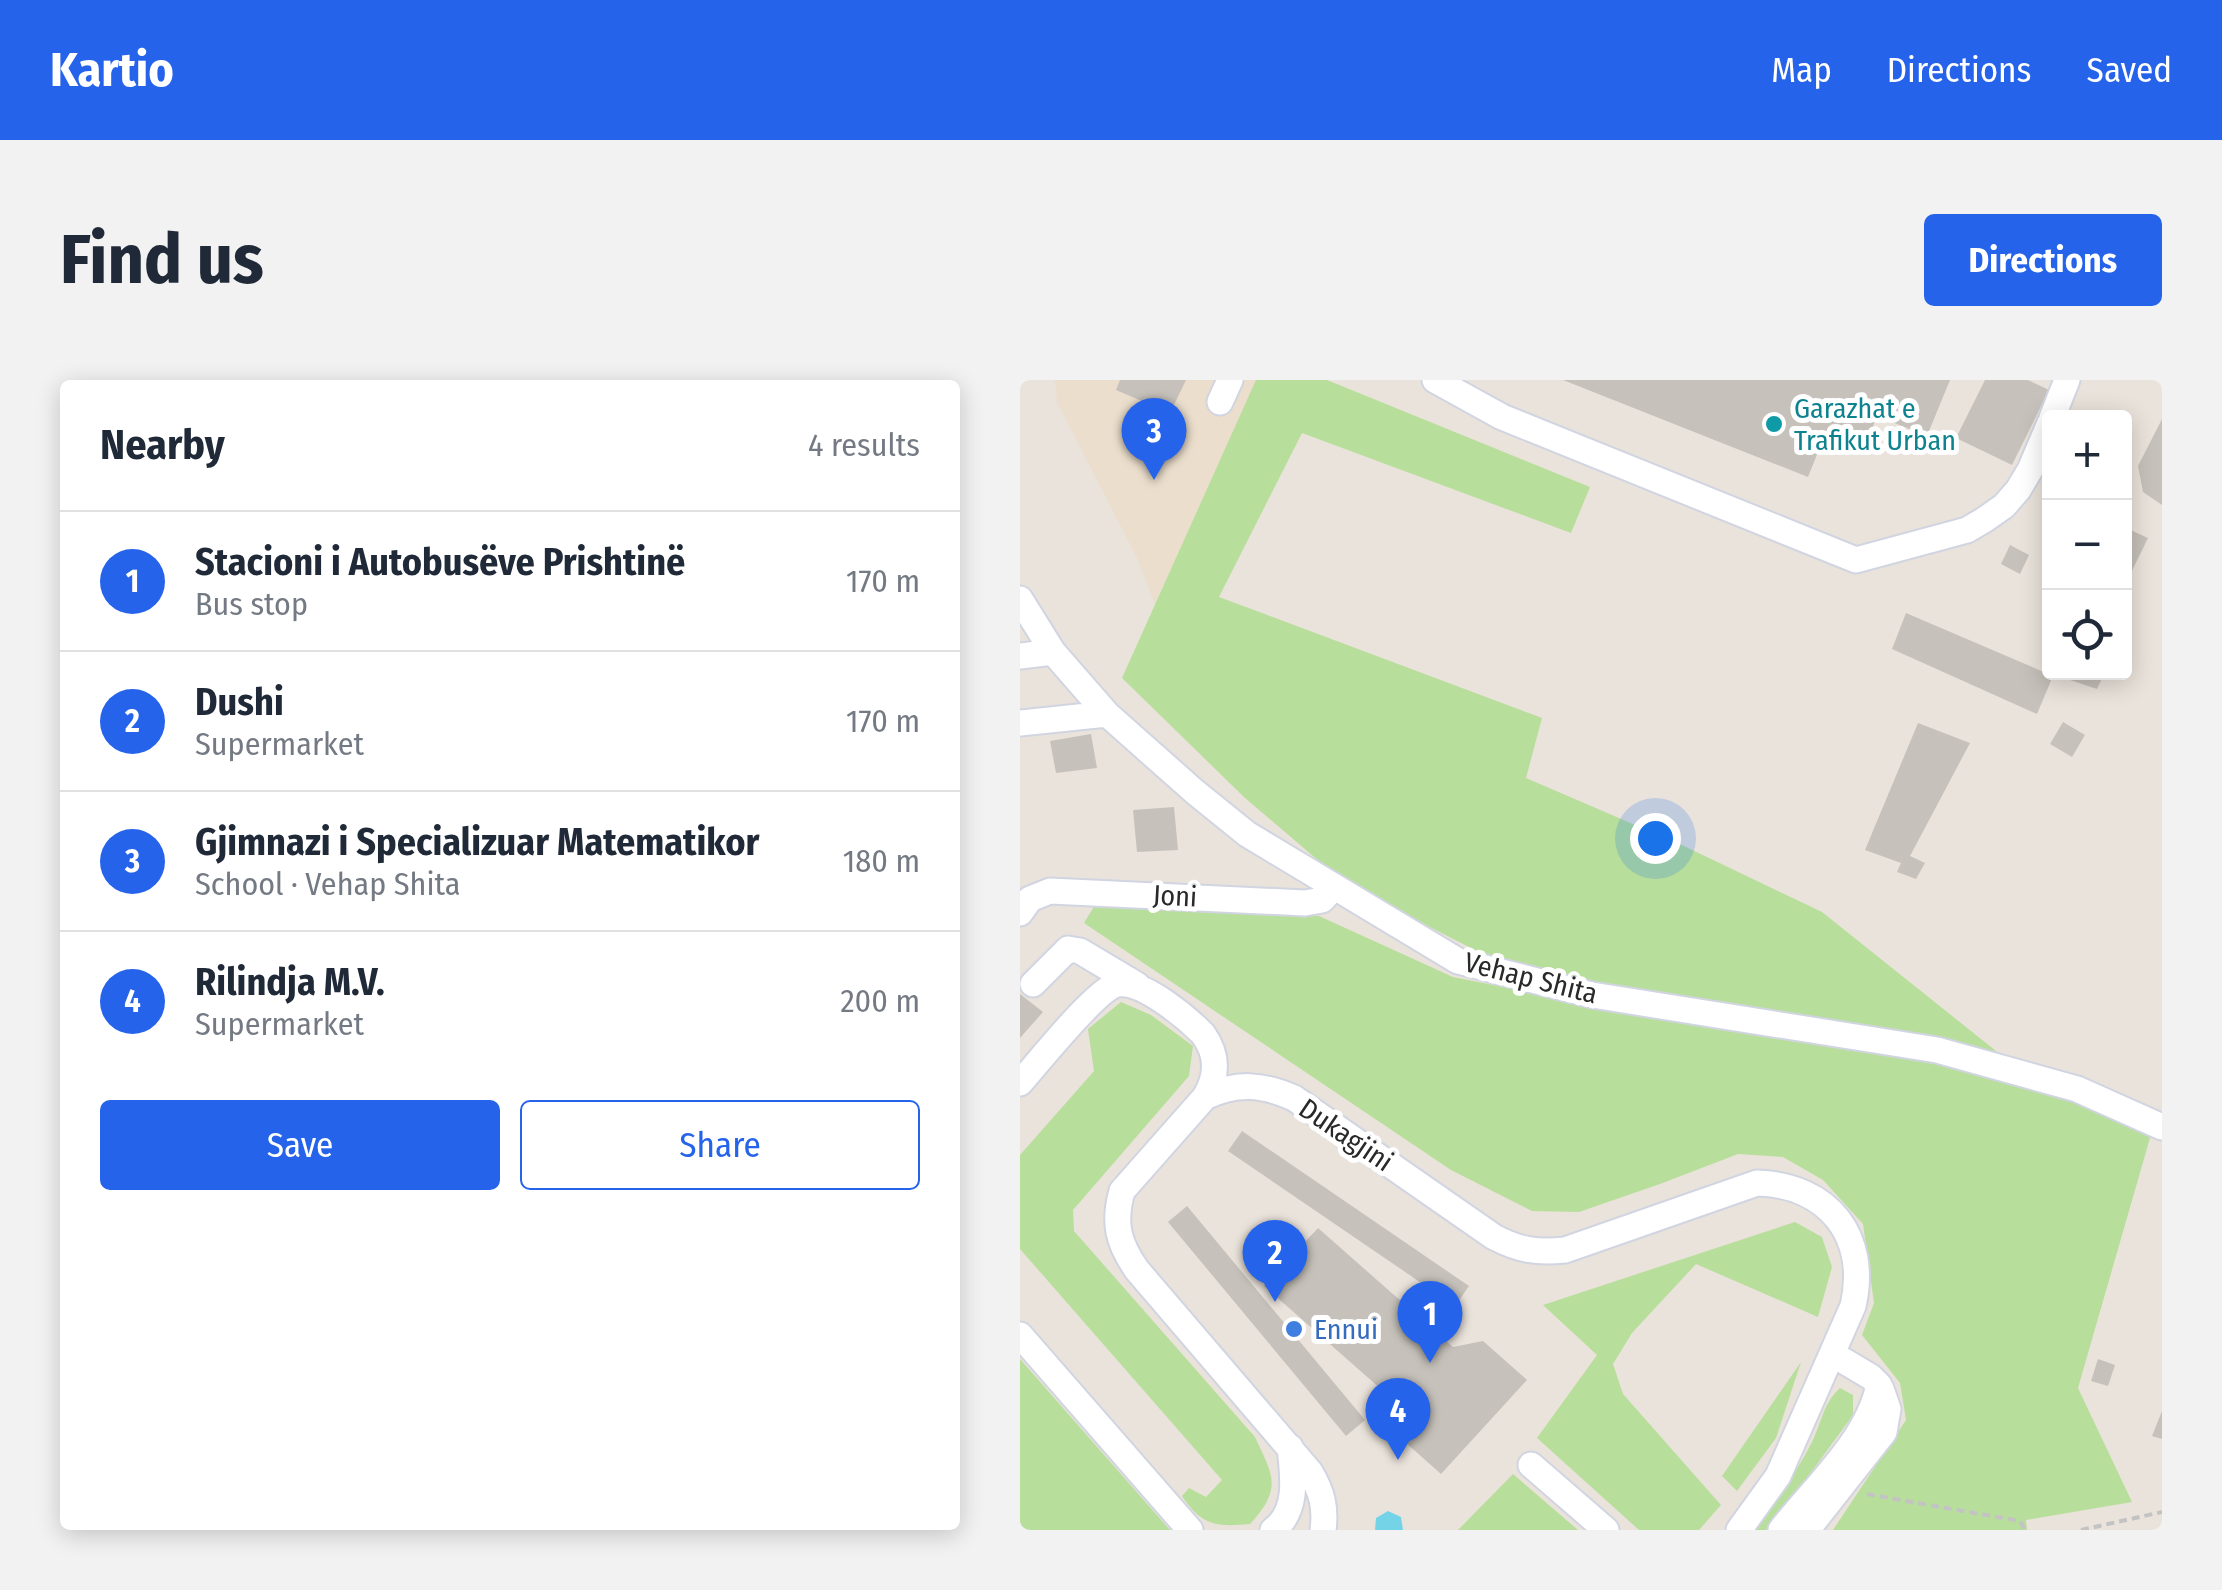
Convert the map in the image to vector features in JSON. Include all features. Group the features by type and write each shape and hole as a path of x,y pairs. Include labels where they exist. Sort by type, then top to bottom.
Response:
{"street":[{"path":"1435,380 1502,417 1856,560 1967,530 1984,520 2018,490 2042,440"},
{"path":"2054,410 2067,380"},
{"name":"Vehap Shita","path":"1020,599 1053,652 1107,714 1247,834 1458,962 1592,994 1937,1050 2077,1089 2162,1127"},
{"path":"1020,656 1053,652"},
{"path":"1020,723 1107,714"},
{"name":"Joni","path":"1020,913 1030,898 1050,891 1306,903 1322,900 1333,888"},
{"path":"1033,984 1068,949 1080,951 1190,1022 1211,1045 1216,1071 1213,1084 1122,1191 1117,1209 1118,1238 1137,1270 1290,1447 1321,1490 1325,1507 1323,1530"},
{"path":"1020,1083 1104,990 1123,984 1137,985"},
{"name":"Dukagjini","path":"1205,1097 1239,1086 1274,1090 1294,1098 1494,1237 1516,1248 1540,1253 1591,1242 1730,1190 1758,1184 1782,1184 1805,1192 1838,1218 1856,1257 1856,1293 1834,1355 1778,1476 1739,1530"},
{"path":"1020,1335 1190,1530"},
{"path":"1807,1530 1884,1432 1888,1409 1871,1376 1834,1355"},
{"path":"1781,1530 1870,1416 1879,1386"},
{"path":"1273,1530 1282,1523 1293,1493 1290,1447"},
{"path":"1532,1465 1606,1530"}],"path":[{"path":"1839,1490 2020,1521 2025,1530"},
{"path":"2081,1530 2162,1512"}],"shaded area":[{"path":"1055,380 1257,380 1155,604 1137,558 1057,402"}],"green space":[{"path":"1256,380 1327,380 1590,487 1571,533 1302,433 1219,597 1542,718 1526,778 1684,846 1822,912 2001,1055 1539,974 1475,950 1347,885 1245,798 1122,678"},
{"path":"1095,905 1319,916 1453,977 1643,1015 1947,1057 2154,1124 2078,1388 2132,1502 2026,1520 2027,1530 1833,1530 1906,1420 1900,1383 1862,1335 1874,1303 1863,1224 1823,1180 1783,1157 1738,1154 1579,1212 1532,1211 1451,1170 1084,923"},
{"path":"1121,1002 1151,1015 1193,1046 1189,1076 1073,1210 1074,1231 1255,1437 1272,1482 1267,1501 1250,1524 1211,1522 1189,1506 1182,1496 1189,1488 1206,1497 1222,1480 1020,1249 1020,1155 1094,1071 1088,1029"},
{"path":"1795,1222 1822,1237 1832,1267 1818,1317 1696,1264 1632,1333 1613,1364 1623,1394 1721,1505 1699,1530 1639,1530 1537,1438 1597,1355 1543,1305"},
{"path":"1020,1359 1170,1530 1020,1530"},
{"path":"1801,1362 1776,1438 1737,1491 1722,1476"},
{"path":"1840,1388 1853,1395 1853,1415 1769,1530 1753,1530 1798,1467 1826,1407"},
{"path":"1513,1474 1578,1530 1458,1530"}],"water":[{"path":"1388,1511 1401,1517 1403,1530 1375,1530 1376,1518"}],"building":[{"path":"1120,380 1186,380 1170,413 1116,390"},
{"name":"Garazhat e Trafikut Urban","path":"1563,380 1950,380 1927,436 1877,416 1865,448 1826,432 1808,477"},
{"path":"1985,380 2028,380 2049,390 2012,465 1956,438"},
{"path":"2162,419 2162,505 2143,492 2138,466"},
{"path":"2132,531 2148,538 2132,571"},
{"path":"2010,545 2029,555 2020,574 2001,564"},
{"path":"1906,613 2042,671 2042,680 2051,680 2037,714 1892,649"},
{"path":"2070,680 2101,680 2097,689"},
{"path":"2063,722 2085,735 2072,757 2050,744"},
{"path":"1918,723 1970,743 1910,856 1925,863 1916,879 1897,872 1901,863 1865,850"},
{"path":"1091,734 1097,768 1056,773 1050,741"},
{"path":"1174,807 1178,850 1137,852 1133,810"},
{"path":"1020,994 1043,1012 1020,1038"},
{"path":"1242,1131 1469,1286 1455,1306 1228,1151"},
{"path":"1187,1206 1365,1420 1346,1436 1168,1222"},
{"path":"1318,1228 1453,1347 1483,1341 1527,1380 1441,1474 1396,1434 1399,1405 1264,1286"},
{"path":"2098,1359 2115,1365 2108,1386 2091,1381"},
{"path":"2162,1411 2162,1439 2152,1436"}],"place":[{"name":"Garazhat e Trafikut Urban","path":"1774,424"},
{"name":"Gjimnazi i Specializuar Matematikor","path":"1154,480"},
{"name":"Dushi","path":"1275,1302"},
{"name":"Ennui","path":"1294,1329"},
{"name":"Stacioni i Autobusëve Prishtinë","path":"1430,1363"},
{"name":"Rilindja M.V.","path":"1398,1460"}]}
